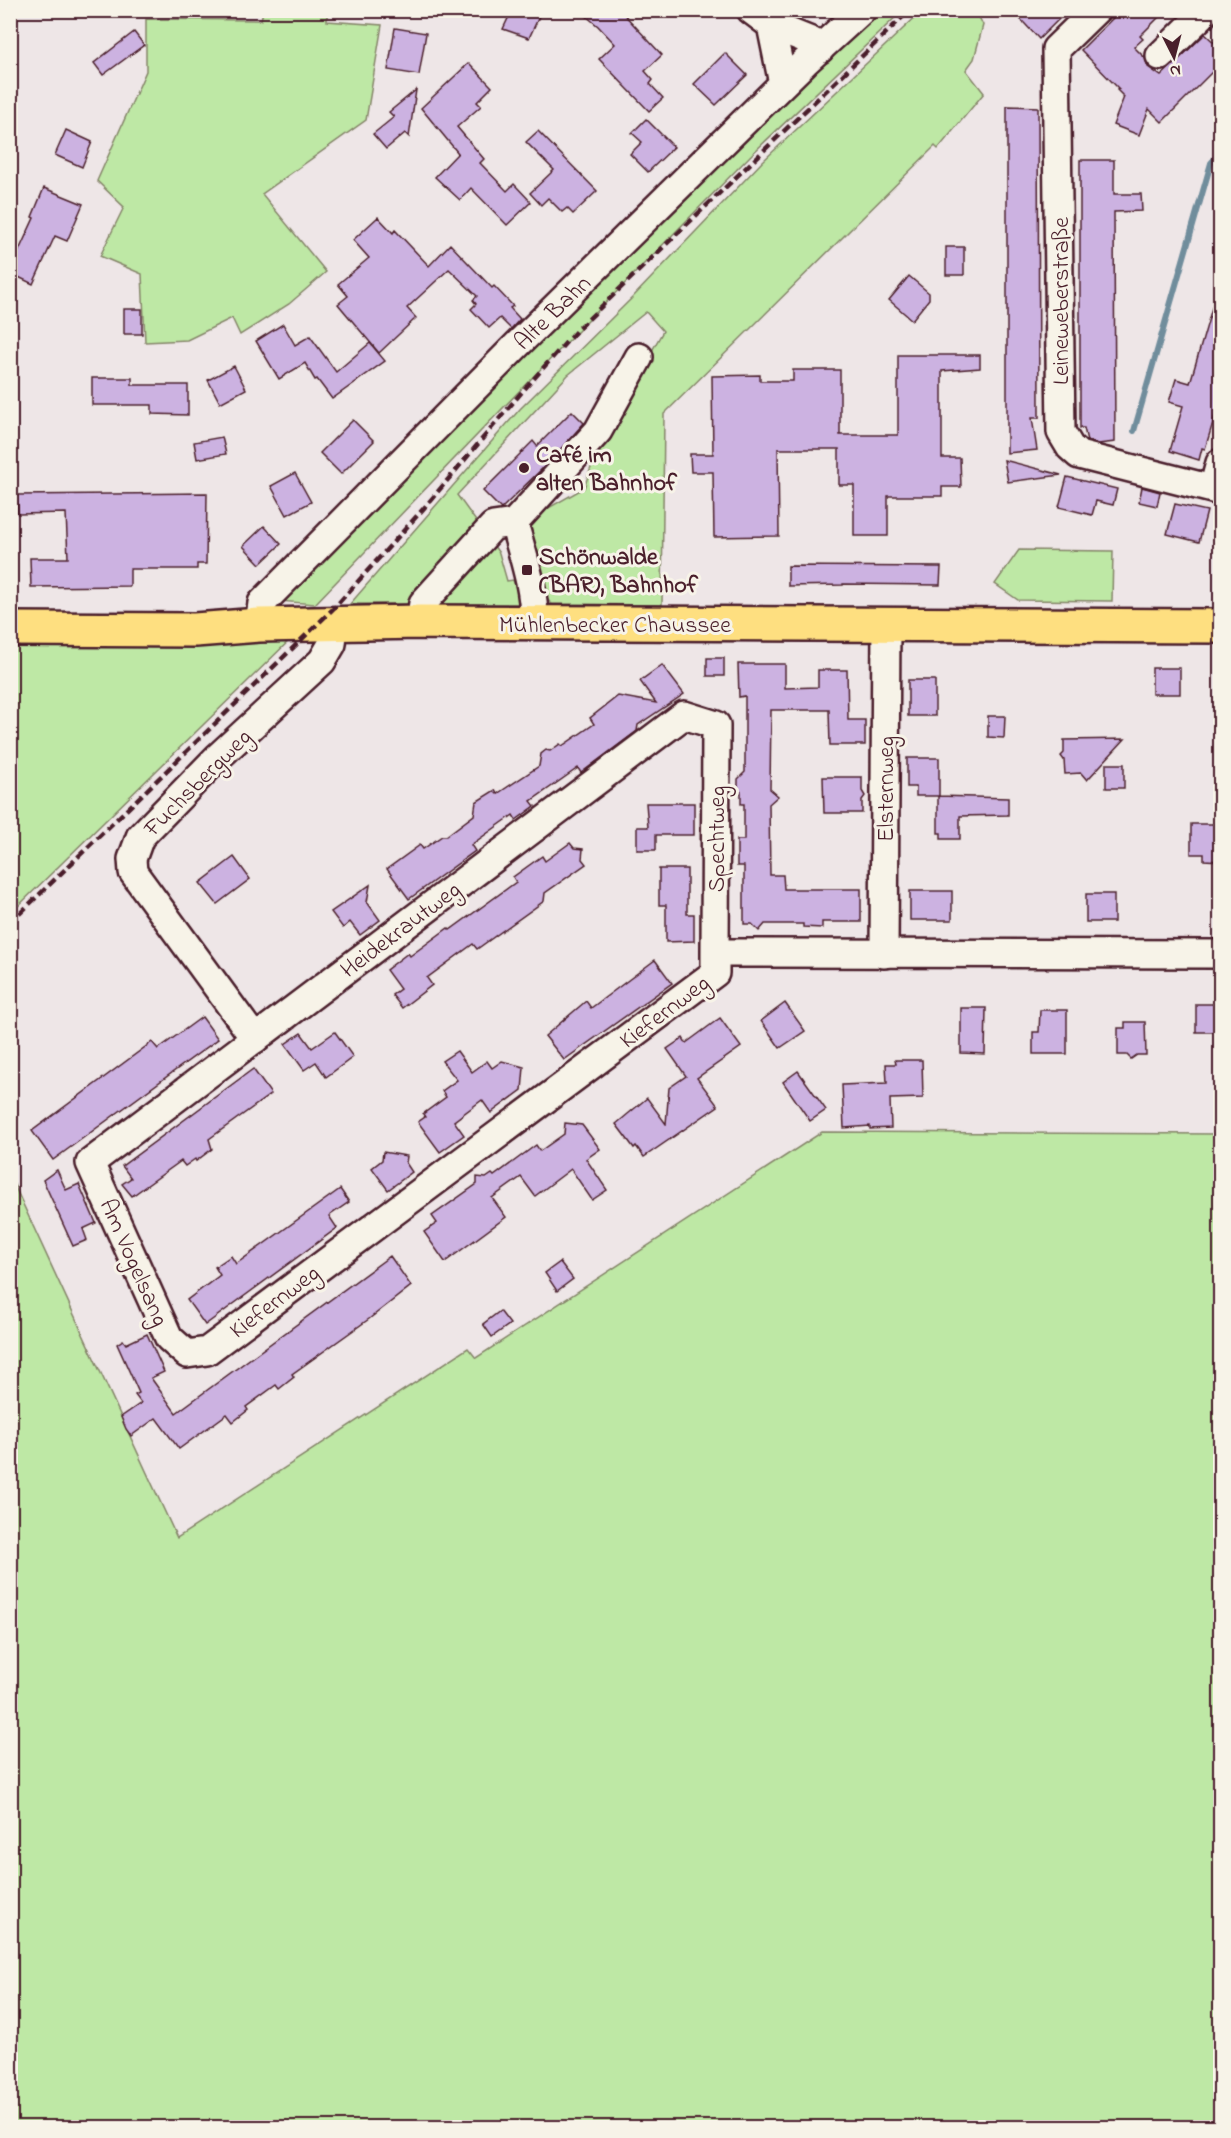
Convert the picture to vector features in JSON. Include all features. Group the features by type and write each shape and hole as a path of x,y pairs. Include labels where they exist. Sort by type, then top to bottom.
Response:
{"main road":[{"name":"Mühlenbecker Chaussee","path":"10,629 195,630 259,625 420,622 1221,627"}],"street":[{"name":"Alte Bahn","path":"259,625 262,603 517,345 785,81 862,10"},
{"name":"Leineweberstraße","path":"1096,10 1056,49 1061,432 1070,447 1079,455 1217,490"},
{"path":"1160,56 1203,12"},
{"path":"761,18 811,41 820,49"},
{"path":"761,18 785,81"},
{"path":"420,622 423,603 494,526 514,523 597,431 639,357"},
{"path":"1217,490 1221,463"},
{"path":"514,523 527,570 534,608 534,624"},
{"name":"Fuchsbergweg","path":"255,1039 133,872 132,859 140,837 202,773 322,661 332,644 334,624"},
{"name":"Elsternweg","path":"884,954 886,624"},
{"name":"Heidekrautweg","path":"90,1163 684,715 716,725"},
{"name":"Spechtweg","path":"715,953 716,725"},
{"name":"Kiefernweg","path":"188,1354 207,1351 715,973 715,953 1221,954"},
{"name":"Am Vogelsang","path":"90,1163 169,1338 188,1354"}],"green space":[{"path":"327,10 327,21 382,25 366,120 262,194 326,272 289,304 240,335 232,318 187,340 145,342 142,274 100,256 124,207 97,181 146,71 146,19 261,20 263,11"},
{"path":"870,11 902,11 752,154 527,383 315,604 278,601 353,531 417,459"},
{"path":"922,11 976,11 983,25 974,59 966,70 984,93 938,149 935,146 664,414 662,605 552,604 542,595 522,523 584,488 598,447 663,331 646,312 568,375 457,495 499,553 507,581 513,580 518,594 523,595 517,604 350,604 520,409 632,298 763,161"},
{"path":"1019,550 1113,551 1112,601 1018,600 995,584"},
{"path":"298,632 11,913 11,641"},
{"path":"822,1132 1220,1134 1220,2127 11,2127 10,1176 177,1538 468,1348 476,1358"}],"building":[{"path":"512,10 542,10 529,38 503,29"},
{"path":"579,10 620,10 662,55 645,71 653,80 650,84 663,98 649,111 599,59 615,44"},
{"path":"1012,10 1068,10 1039,39"},
{"path":"1121,10 1166,10 1140,36 1143,39 1134,47 1145,58 1148,67 1161,76 1205,34 1221,49 1221,63 1162,122 1149,109 1139,135 1113,125 1124,97 1081,50"},
{"path":"395,28 426,33 419,75 388,70"},
{"path":"134,32 144,45 103,75 94,63"},
{"path":"725,53 747,75 716,105 694,84"},
{"path":"469,63 492,87 477,102 481,106 457,127 484,159 480,163 507,191 514,184 531,202 507,225 471,188 460,200 435,177 458,153 421,108"},
{"path":"416,90 409,137 405,133 386,149 373,134 394,117 389,112"},
{"path":"1007,106 1038,107 1039,418 1032,418 1037,450 1007,453"},
{"path":"646,119 674,147 648,172 630,154 642,142 632,133"},
{"path":"66,130 92,142 82,167 55,155"},
{"path":"538,131 597,191 573,214 567,208 562,212 548,198 541,205 530,193 554,170 526,142"},
{"path":"1080,160 1114,160 1114,194 1141,194 1142,211 1114,212 1115,442 1098,444 1087,441 1084,428 1080,428"},
{"path":"44,188 83,204 67,241 55,236 33,284 10,273 10,270 34,218 32,217"},
{"path":"378,217 393,233 395,230 429,266 450,244 492,288 494,286 513,306 510,308 520,319 511,329 500,318 489,328 471,309 476,304 473,300 477,296 449,269 407,308 416,318 379,353 338,304 348,296 338,284 369,258 353,240"},
{"path":"946,247 964,247 964,275 946,275"},
{"path":"909,276 929,293 929,299 912,320 889,300"},
{"path":"1216,294 1221,295 1221,396 1205,449 1202,448 1199,460 1170,451 1183,406 1169,402 1176,379 1190,383"},
{"path":"124,309 142,309 142,334 124,334"},
{"path":"283,324 295,345 310,336 336,372 370,343 385,361 332,399 317,379 315,380 305,363 279,379 256,341"},
{"path":"898,355 980,355 980,368 942,371 942,458 960,458 961,487 942,487 942,496 888,496 888,536 854,536 854,485 839,485 839,449 778,449 779,536 714,537 713,472 691,472 690,454 713,454 712,376 760,375 760,381 793,381 793,370 840,370 840,435 898,435"},
{"path":"234,366 246,389 220,403 208,380"},
{"path":"92,378 132,378 132,385 188,385 188,415 152,414 152,405 92,405"},
{"name":"Café im alten Bahnhof","path":"572,411 584,423 549,462 501,509 483,491 533,441 537,446"},
{"path":"353,420 374,441 341,474 320,453"},
{"path":"222,437 226,454 197,459 194,442"},
{"path":"1004,460 1061,475 1008,482"},
{"path":"295,473 311,502 287,515 271,486"},
{"path":"1067,477 1117,489 1113,505 1096,501 1092,515 1059,507"},
{"path":"1142,487 1160,492 1157,506 1139,502"},
{"path":"207,493 206,564 197,564 197,569 130,569 130,586 31,587 30,558 68,558 66,513 18,514 17,495"},
{"path":"1175,504 1207,511 1199,542 1167,534"},
{"path":"264,526 281,544 260,564 243,546"},
{"path":"788,566 941,567 940,585 788,586"},
{"path":"707,658 724,658 724,676 707,676"},
{"path":"738,664 785,664 785,688 818,687 818,670 847,670 848,720 865,720 865,745 830,745 829,710 771,710 770,789 778,796 769,804 770,875 783,875 784,889 861,889 861,922 822,922 822,928 803,927 803,924 765,924 759,931 752,924 744,924 744,866 737,866 737,840 744,840 744,804 741,804 738,779 745,772 745,696 739,697"},
{"path":"662,665 684,694 638,725 637,731 581,773 578,768 531,801 535,806 516,820 513,815 471,845 475,851 409,899 387,869 420,845 423,849 442,836 446,836 474,815 476,802 495,790 497,794 539,766 541,754 560,744 562,746 594,724 590,718 618,696 656,703 640,681"},
{"path":"1152,668 1180,668 1180,694 1152,694"},
{"path":"908,680 935,680 935,716 908,716"},
{"path":"988,716 1005,716 1004,738 988,737"},
{"path":"1125,739 1087,780 1081,773 1065,774 1064,760 1061,756 1064,753 1064,740"},
{"path":"907,758 939,758 939,796 1008,798 1008,815 960,816 960,839 941,839 941,833 938,833 938,796 916,796 916,787 907,787"},
{"path":"1106,764 1124,764 1124,788 1106,788"},
{"path":"823,777 862,777 862,791 865,796 862,800 862,813 824,813"},
{"path":"646,803 694,803 694,835 656,835 656,850 637,850 637,827 648,827"},
{"path":"1191,824 1215,824 1215,836 1221,836 1221,861 1204,860 1204,854 1191,854"},
{"path":"570,843 574,848 583,849 582,859 586,864 545,893 544,901 477,949 473,944 427,978 432,985 402,1008 392,995 400,989 386,970 408,953 410,956 448,928 450,930 516,882 513,877 542,856 545,861"},
{"path":"234,857 250,879 217,904 200,883"},
{"path":"659,869 687,869 687,914 694,914 694,941 666,942 666,905 659,905"},
{"path":"370,885 367,902 380,920 360,935 350,922 343,928 331,912"},
{"path":"910,891 952,891 952,920 910,920"},
{"path":"1086,894 1114,894 1114,922 1086,922"},
{"path":"655,960 672,983 564,1060 545,1036 586,1001 591,1008"},
{"path":"785,1003 805,1031 780,1048 761,1021"},
{"path":"1196,1004 1221,1004 1221,1032 1196,1032"},
{"path":"961,1008 986,1008 985,1054 961,1053"},
{"path":"1040,1010 1067,1010 1067,1054 1033,1054 1033,1032 1039,1032"},
{"path":"202,1017 218,1039 53,1160 32,1131 152,1042 158,1049"},
{"path":"720,1018 741,1047 697,1078 718,1106 644,1157 636,1146 634,1148 616,1124 647,1098 666,1124 669,1088 686,1076 667,1049 683,1038 686,1043"},
{"path":"1125,1022 1145,1022 1146,1055 1137,1055 1131,1059 1127,1055 1118,1055 1118,1028 1125,1028"},
{"path":"335,1032 353,1057 326,1077 316,1062 304,1070 285,1044 301,1033 312,1048"},
{"path":"457,1051 472,1072 487,1061 492,1068 502,1061 524,1067 522,1090 491,1113 482,1100 454,1121 464,1135 440,1152 418,1122 425,1117 423,1114 446,1097 442,1091 457,1080 442,1061"},
{"path":"895,1060 922,1060 923,1098 890,1099 891,1128 870,1129 870,1126 844,1128 842,1085 887,1083 886,1064 896,1064"},
{"path":"253,1069 271,1094 209,1139 212,1149 196,1161 195,1159 185,1166 181,1161 132,1196 122,1184 131,1178 122,1166"},
{"path":"798,1071 826,1110 810,1121 783,1082"},
{"path":"565,1123 582,1125 600,1149 586,1159 607,1190 592,1200 571,1169 535,1196 521,1177 492,1198 506,1217 445,1262 424,1232 437,1223 432,1216 477,1184 477,1177 486,1178 492,1174 494,1176 536,1145 540,1151 564,1134"},
{"path":"383,1152 407,1156 406,1163 412,1172 388,1190 372,1168 382,1160"},
{"path":"57,1170 66,1190 79,1184 96,1223 83,1229 87,1240 73,1246 43,1180"},
{"path":"340,1189 349,1202 329,1216 337,1228 205,1325 187,1300 220,1275 215,1267 231,1256 236,1264"},
{"path":"390,1256 411,1286 292,1374 294,1377 279,1389 276,1385 246,1407 248,1410 233,1422 227,1414 179,1449 156,1418 131,1436 126,1429 121,1417 141,1403 135,1395 139,1393 117,1344 123,1340 126,1344 147,1334 164,1372 151,1378 176,1413"},
{"path":"560,1262 573,1279 557,1291 545,1273"},
{"path":"500,1311 510,1324 492,1337 483,1324"}],"waterway":[{"path":"1134,431 1211,163 1220,153"}],"railway":[{"path":"10,923 334,608 424,508 576,331 910,10"}],"place":[{"name":"Café im alten Bahnhof","path":"524,468"},
{"name":"Schönwalde (BAR), Bahnhof","path":"527,570"}]}
